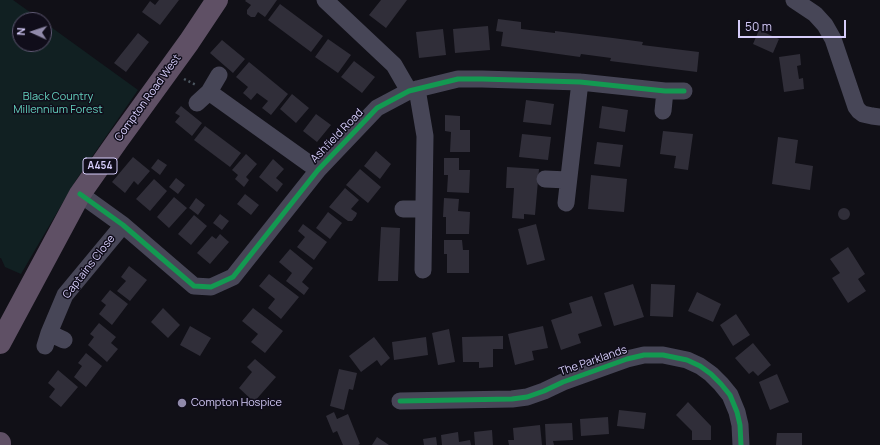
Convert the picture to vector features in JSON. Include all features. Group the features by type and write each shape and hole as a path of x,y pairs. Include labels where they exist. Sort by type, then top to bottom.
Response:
{"highway":[{"name":"Compton Road West","path":"0,343 80,194 189,42 217,0"}],"street":[{"path":"325,0 394,65 413,90 425,136 423,270"},
{"path":"794,0 815,14 825,25 833,39 856,107 863,114 880,117"},
{"path":"203,98 219,75"},
{"name":"Ashfield Road","path":"80,194 123,225 194,286 211,287 233,277 318,170 377,108 413,90 458,79 482,79 580,82 665,91 684,91"},
{"path":"566,203 580,82"},
{"path":"663,111 665,91"},
{"name":"Ashfield Road","path":"203,98 318,170"},
{"path":"545,179 568,180"},
{"path":"403,209 424,208"},
{"name":"Captains Close","path":"64,340 47,339 65,295 123,225"},
{"name":"The Parklands","path":"400,401 512,399 527,397 563,382 627,359 644,355 663,355 687,360 700,366 721,384 730,395 737,412 740,425 741,445"}],"path":[{"path":"168,71 203,98"}],"green space":[{"name":"Black Country Millennium Forest","path":"0,0 13,0 30,12 12,12 12,52 52,52 52,28 138,90 76,180 21,274 5,267 0,258"}],"building":[{"path":"159,0 179,0 160,25 142,12 150,1 155,5"},
{"path":"277,0 265,17 258,12 255,17 251,17 247,14 247,10 251,5 245,1"},
{"path":"381,0 407,0 386,28 369,15"},
{"path":"280,4 323,36 311,52 268,20"},
{"path":"498,19 521,22 521,29 555,33 555,31 613,38 643,42 642,45 699,52 697,72 610,61 611,58 581,54 580,57 501,46 503,32 496,31"},
{"path":"488,26 490,50 455,53 453,29"},
{"path":"443,29 446,55 419,58 416,32"},
{"path":"759,30 779,39 773,53 753,44"},
{"path":"138,33 149,42 126,72 114,63"},
{"path":"328,39 351,55 338,73 315,57"},
{"path":"222,40 245,59 233,73 210,53"},
{"path":"800,54 801,65 797,66 799,79 803,78 804,89 784,92 779,57"},
{"path":"354,61 375,77 362,93 341,77"},
{"path":"249,62 288,94 271,115 262,108 268,101 257,93 251,100 243,93 248,87 236,77"},
{"path":"292,94 309,108 296,123 280,109"},
{"path":"526,100 554,104 551,125 523,122"},
{"path":"181,106 202,123 192,136 175,122 180,116 175,113"},
{"path":"602,106 628,110 625,132 599,128"},
{"path":"316,114 331,125 317,142 303,131"},
{"path":"445,115 460,116 460,130 470,130 470,152 450,152 451,132 445,131"},
{"path":"205,126 241,153 230,167 194,140"},
{"path":"663,131 693,134 688,170 674,168 676,156 660,154"},
{"path":"522,134 551,137 548,160 519,157"},
{"path":"778,137 798,140 795,163 813,166 810,190 772,184"},
{"path":"597,142 623,145 620,167 594,164"},
{"path":"376,151 391,164 380,179 364,166"},
{"path":"246,154 257,164 246,177 249,180 244,187 235,179 238,175 232,170"},
{"path":"133,157 150,171 138,185 134,181 125,193 112,182"},
{"path":"444,158 459,158 459,170 470,170 469,193 447,192 448,175 444,175"},
{"path":"158,159 167,165 160,175 151,168"},
{"path":"273,159 284,169 276,178 283,184 277,192 259,177"},
{"path":"507,167 539,169 535,215 524,214 524,219 512,218 514,188 506,188"},
{"path":"360,169 381,187 368,203 346,185"},
{"path":"591,175 627,179 624,212 588,209"},
{"path":"176,178 185,185 178,194 169,187"},
{"path":"154,179 167,191 150,211 136,199"},
{"path":"345,188 359,200 351,209 357,213 352,221 348,221 329,207"},
{"path":"245,194 259,205 251,215 237,204"},
{"path":"174,197 187,208 169,228 157,217"},
{"path":"196,198 205,205 198,215 189,208"},
{"path":"444,198 459,199 458,211 470,212 469,234 446,234 446,217 443,217"},
{"path":"842,208 846,208 850,214 846,220 842,220 838,216 838,212"},
{"path":"328,212 342,223 330,239 316,228"},
{"path":"220,214 229,221 222,230 213,223"},
{"path":"194,215 207,226 191,245 178,234"},
{"path":"303,224 327,242 314,260 297,247 305,237 298,231"},
{"path":"536,224 545,260 527,265 518,229"},
{"path":"381,227 400,228 398,281 378,281"},
{"path":"220,234 229,242 210,264 197,253 212,236 216,239"},
{"path":"444,240 462,240 463,250 469,250 469,273 447,273 447,254 444,254"},
{"path":"848,247 865,274 858,279 866,291 848,303 832,278 840,273 830,259"},
{"path":"290,249 313,268 302,282 309,288 304,295 286,281 292,273 279,262"},
{"path":"129,266 147,280 130,301 117,291 126,281 121,277"},
{"path":"269,274 299,297 281,319 268,308 275,299 259,286"},
{"path":"633,284 644,317 614,326 604,293"},
{"path":"651,284 675,285 673,317 650,316"},
{"path":"110,290 128,304 112,325 99,314 106,305 101,301"},
{"path":"697,292 721,304 713,322 688,311"},
{"path":"592,296 602,326 578,334 581,343 561,350 551,320 572,313 569,303"},
{"path":"163,308 180,325 168,338 151,322"},
{"path":"253,308 283,331 265,353 251,342 258,334 242,321"},
{"path":"736,314 750,335 733,346 720,325"},
{"path":"99,323 116,337 111,343 118,349 107,362 88,345 94,337 90,334"},
{"path":"190,326 211,338 200,356 180,345"},
{"path":"543,326 548,348 532,351 534,360 515,365 508,334"},
{"path":"449,329 455,362 438,365 432,333"},
{"path":"503,336 503,349 493,349 493,367 479,368 479,362 463,362 462,337"},
{"path":"374,337 390,358 381,366 377,360 361,372 349,356"},
{"path":"426,337 428,355 394,360 392,342"},
{"path":"753,343 771,365 758,376 753,371 749,374 735,358"},
{"path":"86,353 102,366 86,387 74,377 82,366 78,363"},
{"path":"255,359 276,377 254,402 239,388 252,372 247,367"},
{"path":"339,369 357,373 353,390 349,389 344,410 330,406"},
{"path":"58,370 78,387 61,407 49,397 55,389 48,383"},
{"path":"777,374 789,402 770,410 759,382"},
{"path":"688,402 711,426 711,440 692,440 692,431 676,415"},
{"path":"619,410 646,413 644,429 617,426"},
{"path":"334,412 337,419 348,414 360,444 343,445 337,431 333,433 326,416"},
{"path":"608,417 609,434 581,436 580,419"},
{"path":"572,423 573,440 553,441 554,445 546,445 545,424"},
{"path":"540,425 542,445 509,445 508,440 514,440 513,428"},
{"path":"492,430 493,445 475,445 474,432"},
{"path":"458,432 459,442 470,440 471,445 442,445 441,435"},
{"path":"777,433 802,433 802,445 776,445"},
{"path":"377,437 389,445 372,445"},
{"path":"436,437 437,445 424,445 423,439"}],"cycle path":[{"path":"80,194 123,225 194,286 211,287 233,277 318,170 377,108 409,91 458,79 580,82 665,91 684,91"},
{"path":"400,401 512,399 527,397 563,382 627,359 644,355 663,355 687,360 700,366 721,384 730,395 737,412 740,425 741,445"}],"place":[{"name":"Compton Hospice","path":"182,403"}]}
